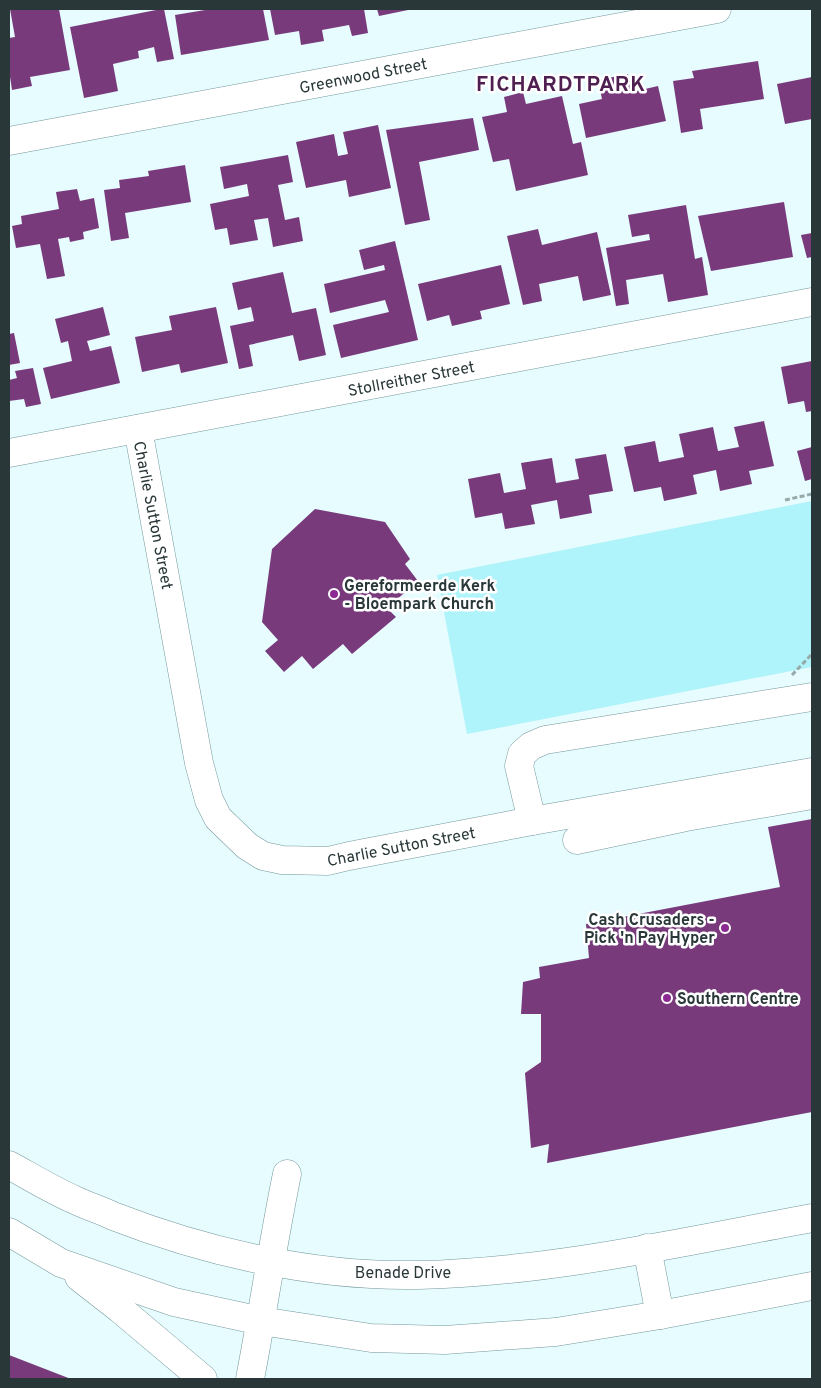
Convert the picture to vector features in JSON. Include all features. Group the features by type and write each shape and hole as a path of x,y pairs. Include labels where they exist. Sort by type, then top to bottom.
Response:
{"street":[{"name":"Greenwood Street","path":"9,141 717,9"},
{"name":"Stollreither Street","path":"9,453 812,302"},
{"name":"Charlie Sutton Street","path":"138,429 200,763 209,800 218,818 232,833 247,846 263,856 282,860 328,861 542,819 812,772"},
{"path":"812,697 545,740 531,746 522,754 519,766 542,819 577,840 686,817 812,795"},
{"path":"577,840 583,813"},
{"name":"Benade Drive","path":"9,1165 75,1200 145,1228 251,1258 345,1272 417,1275 489,1271 554,1264 812,1218"},
{"path":"250,1379 287,1174"},
{"path":"9,1232 61,1263 120,1309 203,1379"},
{"path":"647,1248 660,1316"},
{"path":"61,1263 174,1302 261,1321 371,1338 445,1340 556,1332 660,1316 812,1286"}],"path":[{"path":"785,500 812,494"}],"shaded area":[{"path":"812,501 812,667 467,734 437,575"}],"building":[{"path":"10,9 59,9 70,70 30,77 32,86 12,90 9,70 9,38 15,37"},
{"path":"164,9 174,59 157,62 154,47 138,51 139,58 113,64 118,91 84,98 70,27"},
{"path":"211,9 263,9 269,40 181,55 175,15"},
{"path":"270,9 364,9 368,33 352,36 349,25 322,30 324,41 301,45 299,31 275,35"},
{"path":"377,9 408,9 408,10 379,16"},
{"path":"758,61 764,99 700,109 703,129 681,133 673,81 694,78 692,71"},
{"path":"628,74 632,92 658,86 666,121 586,138 579,104 602,99 598,80"},
{"path":"812,77 812,119 785,124 777,84"},
{"path":"523,92 526,104 562,96 573,144 581,142 588,175 516,191 509,159 493,162 482,117 507,112 504,97"},
{"path":"473,118 479,150 419,162 430,220 405,225 386,130"},
{"path":"378,125 391,188 349,197 346,180 306,188 296,142 334,134 338,156 348,154 343,132"},
{"path":"288,155 293,182 278,185 285,220 299,217 303,241 273,247 268,218 254,220 258,240 230,245 227,228 215,230 210,204 249,196 247,184 224,189 220,167"},
{"path":"185,165 191,202 125,213 129,238 111,241 104,190 120,188 119,180 149,176 148,171"},
{"path":"77,189 80,201 94,198 99,228 83,232 84,239 70,242 69,237 58,239 65,276 47,279 40,244 16,248 12,226 22,224 21,216 59,209 56,192"},
{"path":"784,202 793,257 711,271 698,216"},
{"path":"686,205 695,259 702,257 708,295 668,302 663,274 626,280 629,304 616,306 606,248 650,240 649,234 632,237 628,215"},
{"path":"538,229 542,245 597,232 611,295 583,301 578,276 539,284 542,301 523,305 507,236"},
{"path":"812,233 812,257 807,258 801,235"},
{"path":"395,241 418,340 341,358 333,325 389,312 385,300 330,313 324,284 385,270 384,265 364,270 359,250"},
{"path":"501,265 510,304 480,311 482,319 452,326 449,315 427,321 418,284"},
{"path":"283,272 292,313 316,308 326,355 299,361 293,335 249,345 253,366 239,369 230,326 254,321 251,307 238,310 232,283"},
{"path":"103,307 110,335 87,341 90,351 111,346 120,383 51,399 43,368 72,361 68,341 61,343 55,319"},
{"path":"216,307 228,363 181,373 179,364 142,372 135,337 172,330 169,316"},
{"path":"14,333 20,363 9,365 9,334"},
{"path":"812,361 812,411 806,412 804,401 788,404 781,367"},
{"path":"33,368 41,404 26,407 24,399 9,401 9,380 17,378 15,371"},
{"path":"764,421 774,466 749,471 752,484 720,491 716,470 693,475 697,494 664,501 661,487 634,492 624,447 655,441 659,462 684,457 679,434 713,427 718,451 739,447 734,427"},
{"path":"812,447 812,479 805,481 797,451"},
{"path":"606,454 613,491 589,495 592,513 560,519 557,500 531,505 535,524 505,529 502,513 475,518 468,479 500,473 504,493 526,489 521,463 552,458 556,483 579,479 575,459"},
{"name":"Gereformeerde Kerk - Bloempark Church","path":"315,509 385,522 410,559 405,564 418,581 387,608 396,617 352,654 343,644 313,669 302,656 284,672 265,651 278,640 262,622 272,549"},
{"name":"Southern Centre","path":"812,819 812,1112 547,1163 549,1144 531,1148 525,1073 541,1062 541,1014 521,1014 523,982 540,978 539,967 589,958 586,924 780,887 768,827"},
{"path":"9,1355 71,1379 9,1379"}],"place":[{"name":"Gereformeerde Kerk - Bloempark Church","path":"334,594"},
{"name":"Cash Crusaders - Pick 'n Pay Hyper","path":"725,928"},
{"name":"Southern Centre","path":"667,998"}],"district":[{"name":"FICHARDTPARK","path":"561,84"}]}
